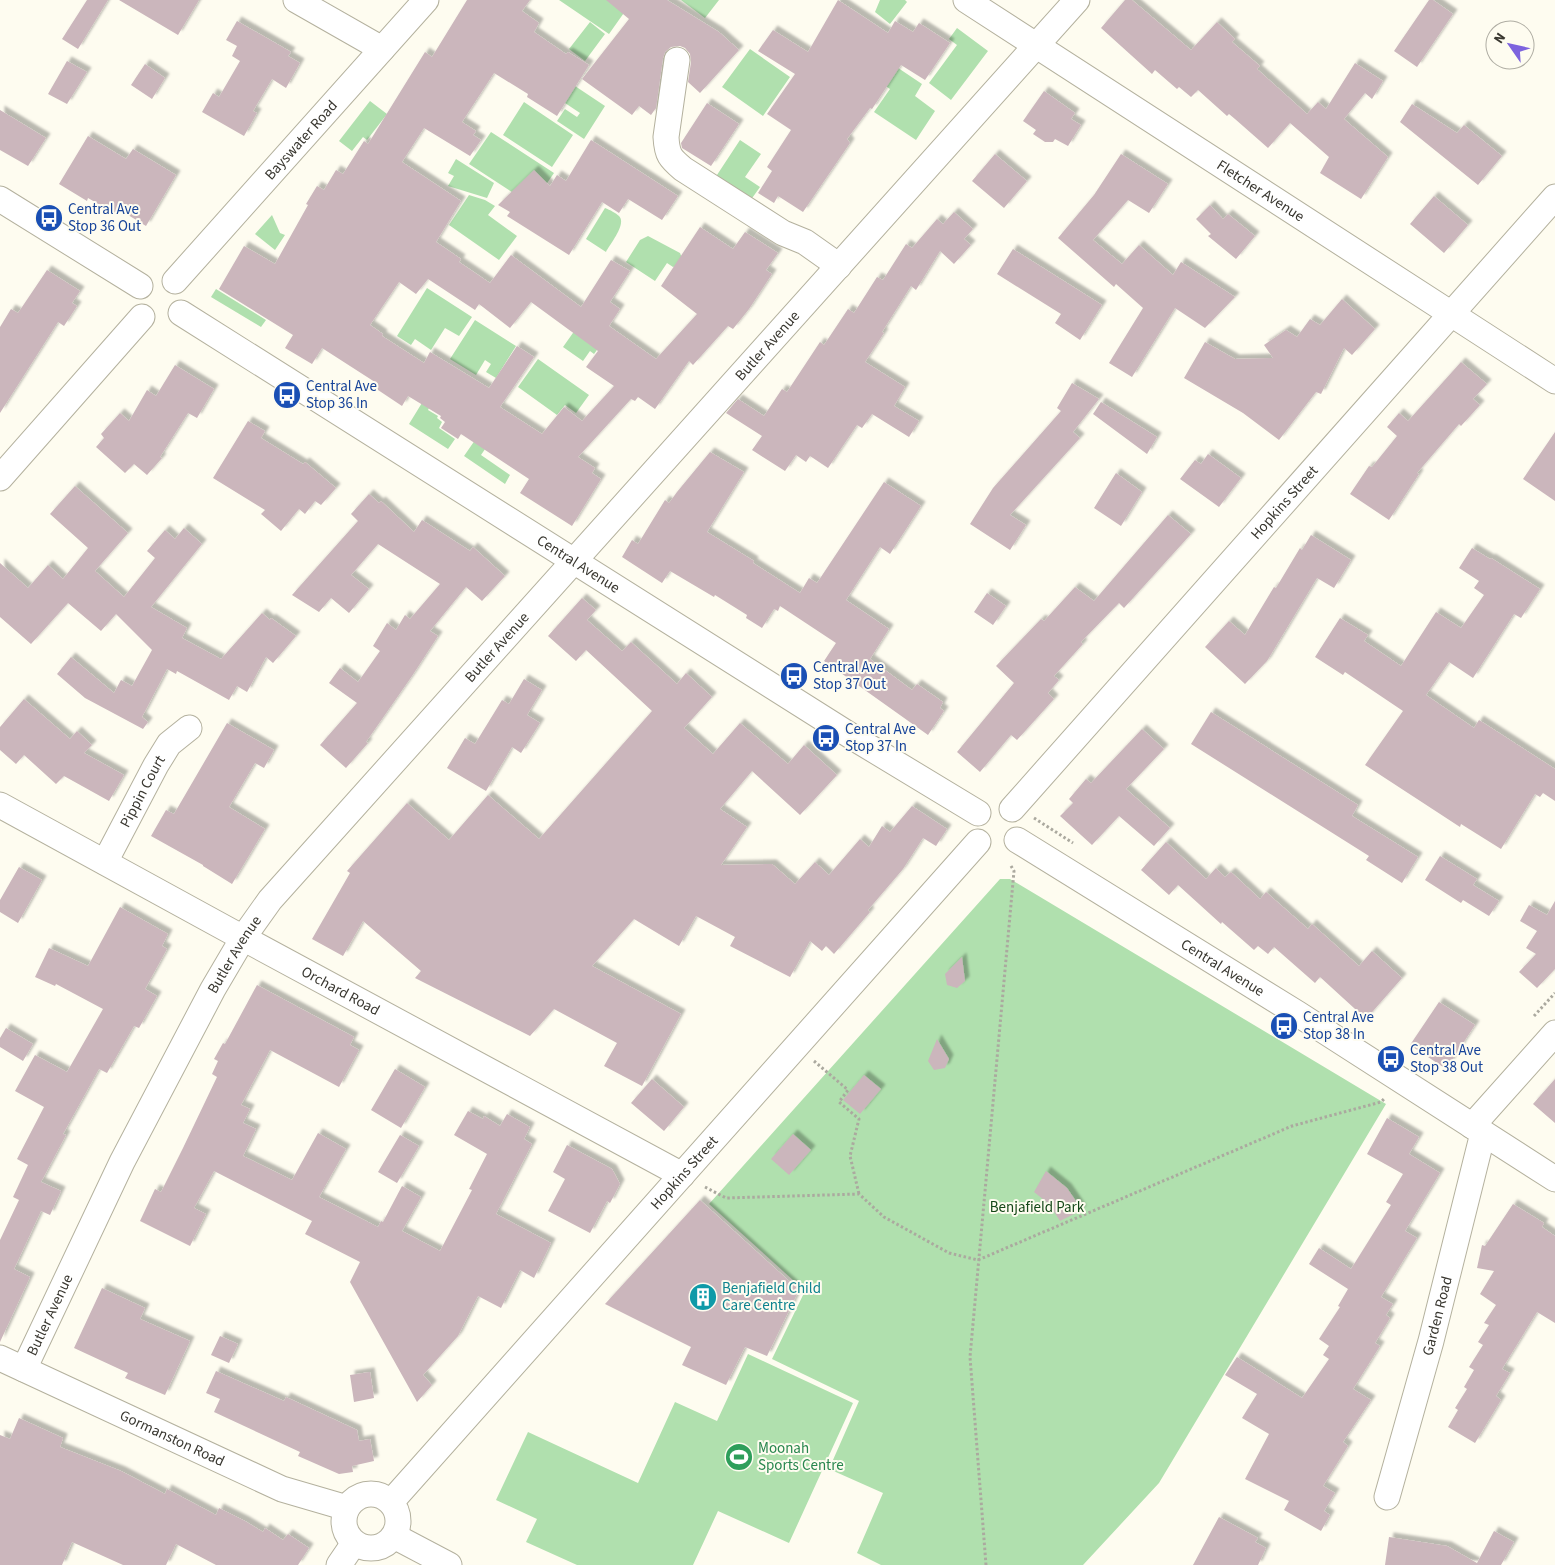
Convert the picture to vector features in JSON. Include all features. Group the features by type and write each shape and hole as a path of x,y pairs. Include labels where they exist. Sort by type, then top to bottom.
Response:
{"street":[{"path":"296,0 382,49"},
{"name":"Bayswater Road","path":"175,281 426,0"},
{"name":"Fletcher Avenue","path":"966,0 1555,381"},
{"name":"Butler Avenue","path":"24,1369 122,1162 213,989 243,938 270,900 576,561 1077,0"},
{"path":"677,60 666,138 670,159 783,234 806,242 839,266"},
{"name":"Hopkins Street","path":"1012,809 1555,197"},
{"path":"0,199 140,286"},
{"path":"160,276 175,281 180,286 185,300 181,313 176,319 162,325 148,322 142,317 136,302 140,286 153,277 160,276"},
{"name":"Central Avenue","path":"181,313 852,736 978,813"},
{"path":"0,478 142,317"},
{"name":"Pippin Court","path":"104,862 169,744 189,728"},
{"path":"1001,803 1012,809 1020,820 1020,834 1011,845 990,850 978,842 973,828 974,820 978,813 988,805 1001,803"},
{"name":"Orchard Road","path":"0,804 682,1176"},
{"name":"Hopkins Street","path":"391,1502 978,842"},
{"name":"Central Avenue","path":"1011,845 1403,1081 1555,1179"},
{"name":"Garden Road","path":"1387,1497 1431,1341 1477,1129 1555,1033"},
{"name":"Gormanston Road","path":"0,1358 282,1489 347,1508"},
{"path":"367,1494 376,1494 391,1502 396,1510 398,1528 394,1536 383,1546 368,1549 354,1543 345,1531 343,1523 347,1508 352,1501 367,1494"},
{"path":"394,1536 449,1565"},
{"path":"339,1565 354,1543"}],"path":[{"path":"986,1565 970,1357 1014,871 1011,845"},
{"path":"797,1046 848,1090 839,1102 859,1119 850,1156 858,1194 884,1217 949,1253 978,1260 1292,1126 1381,1102 1403,1081"},
{"path":"682,1176 726,1198 858,1194"}],"green space":[{"path":"559,0 633,0 609,34"},
{"path":"681,0 719,0 705,18"},
{"path":"880,0 905,0 907,2 890,24 875,12"},
{"path":"590,22 605,34 585,61 569,49"},
{"path":"957,28 988,51 951,100 929,83 957,45 949,39"},
{"path":"843,31 922,84 915,96 935,111 916,140 874,112 890,89 831,49"},
{"path":"750,49 790,77 763,116 722,87"},
{"path":"533,58 605,106 584,139 557,121 565,109 577,117 580,113 523,75"},
{"path":"370,101 387,114 367,140 363,137 352,151 339,141"},
{"path":"524,102 573,135 552,167 503,135"},
{"path":"491,132 554,173 532,205 469,164"},
{"path":"740,140 761,154 745,177 760,187 750,201 715,178"},
{"path":"456,159 494,183 487,198 448,186 454,176 448,173"},
{"path":"469,195 485,200 495,206 488,215 517,236 499,260 449,225"},
{"path":"605,208 619,216 621,220 617,234 606,252 586,239"},
{"path":"272,215 280,233 285,235 275,250 255,234"},
{"path":"648,236 680,253 684,263 673,267 667,263 655,281 626,262 640,240"},
{"path":"427,288 472,317 459,336 445,328 431,350 415,339 411,345 397,336"},
{"path":"216,289 266,320 261,327 211,297"},
{"path":"585,316 609,333 594,354 590,351 583,361 563,347"},
{"path":"475,320 516,346 496,378 486,372 491,364 485,360 476,375 450,359"},
{"path":"538,359 589,395 576,413 565,405 557,415 518,387"},
{"path":"425,398 432,402 428,410 438,416 437,418 442,422 439,428 455,439 448,449 409,424"},
{"path":"489,420 500,427 481,455 510,475 505,484 464,456"},
{"name":"Benjafield Park","path":"1000,879 1010,879 1386,1104 1159,1483 1083,1565 881,1565 857,1553 883,1493 829,1469 859,1401 772,1359 805,1291 709,1204"},
{"name":"Moonah Sports Centre","path":"748,1354 853,1403 789,1543 718,1511 693,1565 577,1565 526,1542 537,1519 496,1500 528,1432 638,1483 675,1402 717,1421"}],"building":[{"path":"87,0 108,0 78,49 62,39"},
{"path":"119,0 199,0 178,35"},
{"path":"467,0 530,0 522,11 539,23 534,32 566,54 568,52 589,65 557,116 527,97 528,94 494,73 462,122 476,131 473,135 481,140 470,156 424,128 402,162 461,201 436,242 461,259 459,262 490,283 511,255 581,307 611,260 630,271 610,302 620,309 609,326 656,359 697,314 661,286 700,227 733,249 745,232 778,253 766,270 772,274 749,309 733,329 728,326 693,365 689,361 655,409 638,397 635,401 631,399 578,457 595,468 592,473 601,479 572,526 520,493 529,479 461,434 458,439 441,428 445,422 440,418 441,416 408,396 402,406 375,388 378,384 322,348 312,364 285,348 293,335 219,289 244,246 275,264 317,186 324,190 336,170 343,174 364,141 368,144 425,52 432,57","holes":["428,279 475,310 479,304 510,328 531,302 598,351 586,367 614,386 582,421 564,407 542,434 500,407 534,357 517,346 489,388 430,352 424,363 382,336 383,334 370,325 399,282 416,294"]},
{"path":"606,0 667,0 719,32 739,50 700,93 688,82 691,62 690,54 685,48 680,46 671,47 665,52 663,58 656,108 651,115 639,106 632,115 582,79 629,19"},
{"path":"838,0 888,33 895,21 913,32 919,23 950,43 925,80 901,65 872,109 870,108 847,139 850,143 803,212 778,196 774,203 758,193 772,171 767,167 791,130 767,114 795,74 758,51 773,30 808,52"},
{"path":"1125,0 1132,0 1191,50 1217,22 1235,39 1232,42 1260,66 1257,69 1307,114 1318,102 1326,109 1355,63 1383,81 1372,99 1365,93 1344,119 1388,157 1361,199 1320,173 1329,157 1290,123 1268,148 1229,114 1227,116 1198,90 1191,97 1179,87 1177,89 1155,70 1152,74 1101,28"},
{"path":"1429,0 1433,0 1453,14 1417,67 1394,51"},
{"path":"237,21 291,52 288,56 300,63 286,88 272,79 253,111 257,113 244,136 202,112 213,93 219,97 240,61 232,56 237,46 226,40"},
{"path":"67,61 87,72 67,104 48,94"},
{"path":"145,64 165,78 152,99 131,85"},
{"path":"1044,91 1075,113 1071,119 1081,125 1068,146 1055,139 1053,142 1045,142 1033,134 1036,130 1023,121"},
{"path":"707,103 739,124 711,166 682,148 681,143"},
{"path":"1412,104 1457,133 1464,125 1502,156 1478,185 1400,122"},
{"path":"0,110 46,138 28,166 0,150"},
{"path":"88,136 126,159 133,149 176,175 146,226 120,210 117,215 88,198 87,201 59,184"},
{"path":"591,140 678,196 662,220 628,199 619,213 602,202 569,255 507,216 510,212 498,205 534,170 550,186 557,175 566,181"},
{"path":"995,154 1027,181 1004,208 972,181"},
{"path":"1121,154 1168,184 1149,213 1128,200 1093,240 1122,264 1139,245 1173,275 1181,262 1235,297 1205,328 1175,308 1132,377 1109,363 1143,308 1116,284 1114,287 1058,238 1094,195"},
{"path":"1434,196 1468,225 1444,253 1410,224"},
{"path":"1210,205 1223,219 1228,214 1255,236 1236,259 1208,236 1211,234 1196,219"},
{"path":"954,212 973,229 964,239 971,245 954,264 940,251 916,290 911,286 865,362 905,387 894,406 919,421 909,437 872,414 862,428 857,425 828,468 810,456 806,462 796,455 785,471 752,450 762,436 726,413 738,399 764,416 782,389 787,392 820,342 824,345 848,309 854,313 877,277 883,280 906,244 912,248 937,219 943,224"},
{"path":"1013,249 1102,305 1080,340 1055,323 1061,314 997,274"},
{"path":"47,270 80,291 72,303 77,306 64,326 58,322 0,413 0,327 11,309 18,313"},
{"path":"1342,299 1375,329 1352,355 1344,348 1321,394 1316,392 1279,440 1243,413 1184,378 1205,342 1235,359 1273,358 1264,345 1286,330 1297,337 1310,319 1320,325"},
{"path":"1461,362 1487,384 1473,399 1480,405 1461,426 1459,424 1417,473 1419,474 1389,520 1350,494 1369,466 1372,467 1397,436 1387,427 1399,413 1408,421"},
{"path":"175,365 214,389 197,418 188,413 160,457 162,458 147,475 134,464 125,473 96,447 104,438 101,434 120,413 129,421 147,390 156,396"},
{"path":"1072,383 1099,399 1073,432 1080,438 1010,515 1026,525 1010,550 970,524 993,488 1061,411 1057,408"},
{"path":"1101,402 1157,437 1147,454 1093,414"},
{"path":"248,421 265,431 261,438 303,464 305,462 336,488 321,505 315,501 305,514 299,509 281,531 261,514 265,510 213,478"},
{"path":"1555,432 1555,501 1523,479"},
{"path":"710,452 744,472 707,532 754,561 753,563 800,593 809,578 817,583 884,482 921,506 890,554 880,547 846,600 889,629 870,659 912,690 917,684 943,702 940,708 944,711 928,735 824,661 836,643 780,606 778,611 774,609 762,628 746,618 747,615 715,595 714,597 670,571 662,583 622,557 632,540 638,544 665,500 669,503"},
{"path":"1208,454 1241,478 1219,507 1180,479 1195,460 1201,464"},
{"path":"1116,473 1142,492 1121,526 1094,508"},
{"path":"75,486 128,533 95,571 124,597 155,558 147,551 165,530 175,539 184,528 202,544 151,607 187,628 182,638 221,659 262,613 296,636 273,663 266,657 247,692 237,686 229,700 177,671 176,674 167,669 142,717 148,722 143,729 85,698 57,674 71,657 114,693 121,680 132,686 152,650 116,614 101,631 68,603 31,644 0,617 0,563 28,588 48,565 63,579 88,548 50,514"},
{"path":"369,494 379,503 381,501 414,532 422,520 470,551 473,547 505,576 482,601 466,587 430,631 438,636 366,742 368,743 346,768 320,745 357,703 329,683 340,668 358,682 380,651 373,646 387,623 396,630 405,615 410,619 440,584 378,544 351,575 369,589 349,613 331,598 319,612 292,595 358,521 351,514"},
{"path":"1168,515 1191,534 1124,608 1119,603 1081,642 1083,644 1054,676 1059,680 1048,693 1054,699 1017,740 1011,735 980,772 957,752 1014,683 996,666 1041,619 1044,621 1075,587 1094,601"},
{"path":"1311,535 1351,560 1334,588 1317,578 1267,661 1245,684 1205,647 1229,621 1245,635 1274,587 1276,588 1300,548 1302,550"},
{"path":"1472,548 1540,589 1521,618 1514,614 1473,678 1449,662 1426,695 1474,728 1479,720 1555,769 1555,801 1543,793 1540,797 1535,794 1501,849 1461,824 1460,827 1365,765 1403,711 1345,672 1343,675 1315,657 1340,618 1368,635 1364,641 1401,666 1436,612 1461,628 1484,595 1474,588 1479,581 1459,568"},
{"path":"987,593 1006,606 993,625 974,612"},
{"path":"582,598 596,610 587,620 622,651 631,642 677,684 686,673 712,697 684,728 713,754 740,723 788,764 804,745 837,775 800,815 752,771 720,809 747,827 721,865 772,864 795,884 815,862 829,875 860,839 869,847 882,826 890,832 912,806 947,829 936,846 923,838 903,869 834,954 826,946 822,951 810,941 790,977 730,946 735,937 696,916 679,946 634,919 592,966 681,1014 642,1086 604,1066 617,1043 554,1009 530,1036 415,978 421,971 363,921 343,956 312,939 350,873 347,871 407,803 449,840 488,795 539,839 652,711 586,650 576,661 548,636"},
{"path":"524,679 542,690 527,715 540,723 521,753 512,747 486,791 447,768 465,738 475,744 502,700 509,704"},
{"path":"24,699 70,739 77,731 92,745 84,753 124,775 109,801 64,776 56,784 24,755 16,764 0,750 0,727"},
{"path":"1211,712 1358,805 1352,816 1418,857 1402,883 1366,860 1369,856 1191,744"},
{"path":"227,723 274,750 264,768 255,763 229,807 265,829 232,884 203,865 151,836 166,810 174,814"},
{"path":"1142,729 1164,749 1126,789 1170,828 1154,846 1119,816 1092,845 1060,816 1073,803 1069,799 1086,779 1091,783"},
{"path":"1166,842 1206,879 1216,868 1225,877 1231,872 1260,899 1266,892 1308,929 1312,924 1359,966 1372,951 1402,978 1366,1019 1320,977 1315,983 1274,947 1268,954 1258,946 1254,950 1222,922 1221,924 1178,885 1169,895 1141,870"},
{"path":"1440,856 1477,879 1473,885 1499,901 1489,916 1463,900 1461,903 1425,880"},
{"path":"19,867 42,880 18,923 0,912 0,900"},
{"path":"1555,901 1555,969 1537,988 1519,972 1536,954 1526,948 1537,931 1520,921 1529,905 1547,915"},
{"path":"120,907 168,934 162,946 167,949 145,989 157,996 139,1028 134,1026 107,1073 99,1069 63,1134 66,1135 41,1182 61,1191 50,1215 41,1211 14,1269 30,1277 0,1342 0,1240 19,1200 13,1197 28,1165 17,1159 44,1107 15,1091 35,1055 67,1072 103,1009 56,984 55,986 35,977 49,948 88,966"},
{"path":"962,957 965,981 957,988 947,985 945,974"},
{"path":"257,985 354,1037 350,1045 359,1050 339,1087 270,1050 241,1105 250,1109 243,1123 256,1129 243,1156 292,1180 318,1133 346,1149 319,1197 378,1227 381,1221 383,1222 402,1186 421,1197 402,1231 440,1251 472,1190 469,1189 487,1154 454,1135 468,1111 483,1119 484,1116 500,1126 507,1114 530,1127 524,1139 532,1144 496,1214 551,1243 534,1278 520,1270 501,1308 478,1296 458,1336 423,1375 432,1385 417,1402 350,1282 360,1262 305,1234 312,1221 214,1171 194,1208 206,1214 190,1246 140,1221 155,1189 161,1192 183,1148 217,1077 212,1074 218,1061 214,1059 223,1043 225,1044"},
{"path":"1439,1002 1475,1025 1446,1069 1410,1045"},
{"path":"6,1028 33,1044 23,1061 0,1047 0,1038"},
{"path":"937,1039 949,1059 945,1068 934,1070 928,1061"},
{"path":"395,1069 425,1087 401,1128 371,1110"},
{"path":"864,1075 881,1089 860,1114 843,1100"},
{"path":"652,1079 684,1107 664,1131 631,1103"},
{"path":"1555,1079 1555,1123 1533,1104"},
{"path":"1387,1118 1419,1137 1409,1154 1440,1173 1405,1231 1417,1238 1381,1297 1393,1304 1386,1315 1390,1318 1375,1343 1380,1346 1353,1389 1371,1400 1343,1442 1348,1446 1323,1486 1335,1493 1324,1511 1330,1515 1321,1531 1284,1510 1289,1501 1245,1479 1269,1434 1242,1418 1257,1394 1225,1375 1237,1357 1302,1398 1329,1359 1323,1355 1329,1346 1319,1339 1340,1307 1338,1306 1348,1289 1309,1264 1319,1248 1351,1269 1391,1205 1386,1202 1403,1174 1367,1154"},
{"path":"793,1134 811,1150 789,1175 771,1159"},
{"path":"400,1135 419,1146 397,1183 378,1172"},
{"path":"567,1145 612,1169 620,1184 610,1203 607,1201 590,1233 548,1211 565,1179 553,1172"},
{"path":"1046,1171 1067,1188 1082,1210 1060,1221 1049,1204 1034,1192"},
{"name":"Benjafield Child Care Centre","path":"700,1200 799,1290 767,1356 745,1347 726,1385 682,1365 691,1347 605,1304"},
{"path":"1513,1204 1544,1223 1542,1227 1555,1236 1555,1323 1537,1312 1502,1369 1510,1373 1496,1396 1501,1400 1475,1443 1448,1427 1458,1410 1455,1408 1467,1389 1464,1387 1474,1370 1469,1367 1483,1345 1478,1342 1489,1325 1484,1323 1496,1305 1480,1294 1494,1271 1477,1268 1482,1245 1485,1246"},
{"path":"102,1288 145,1308 140,1319 190,1341 165,1395 125,1378 128,1373 74,1348"},
{"path":"220,1336 238,1344 229,1363 211,1355"},
{"path":"216,1371 284,1401 286,1397 357,1430 359,1441 370,1439 374,1461 352,1466 353,1472 339,1474 298,1456 300,1452 214,1412 220,1399 206,1393"},
{"path":"370,1372 374,1398 354,1402 350,1375"},
{"path":"19,1418 63,1438 60,1447 121,1471 165,1494 167,1489 216,1515 219,1508 263,1532 265,1528 283,1540 288,1534 309,1548 298,1565 216,1565 176,1544 166,1565 123,1565 72,1542 62,1565 0,1565 0,1435 10,1439"},
{"path":"1219,1517 1258,1538 1255,1542 1266,1548 1258,1565 1193,1565"},
{"path":"1494,1531 1514,1542 1501,1565 1385,1565 1389,1537 1447,1546 1477,1563"}],"place":[{"name":"Central Ave Stop 36 Out","path":"49,218"},
{"name":"Central Ave Stop 36 In","path":"287,395"},
{"name":"Central Ave Stop 37 Out","path":"794,676"},
{"name":"Central Ave Stop 37 In","path":"826,738"},
{"name":"Central Ave Stop 38 In","path":"1284,1026"},
{"name":"Central Ave Stop 38 Out","path":"1391,1059"},
{"name":"Benjafield Child Care Centre","path":"703,1297"},
{"name":"Moonah Sports Centre","path":"739,1457"}]}
